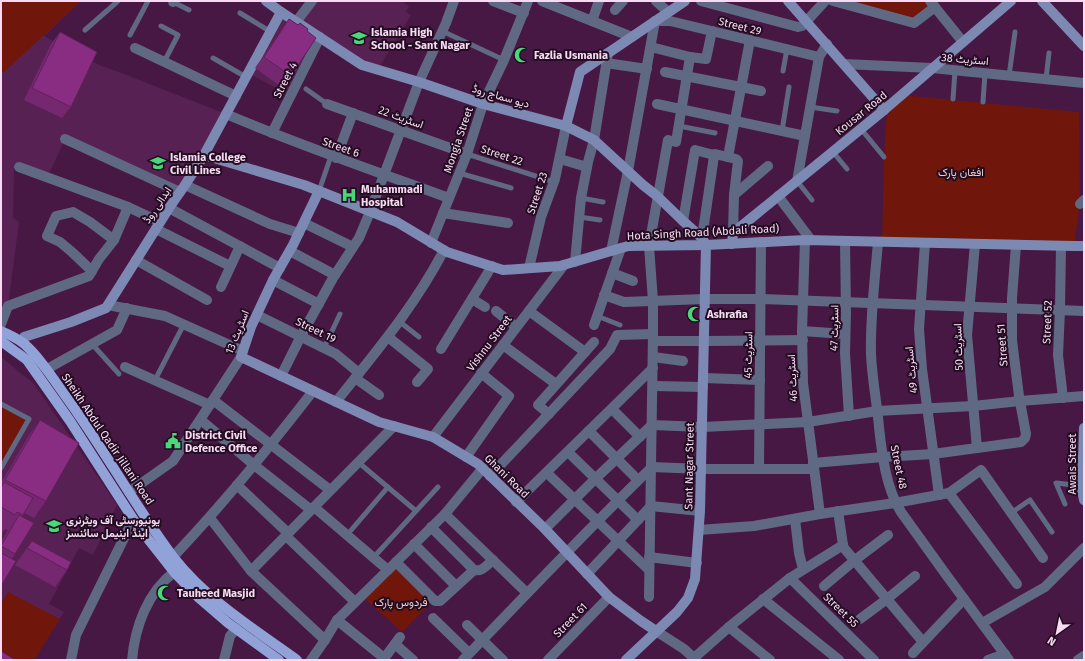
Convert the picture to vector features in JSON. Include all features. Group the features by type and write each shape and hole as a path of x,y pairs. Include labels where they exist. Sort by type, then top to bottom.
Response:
{"main road":[{"name":"Sheikh Abdul Qadir Jillani Road","path":"1,331 22,342 47,369 83,420 129,492 174,557 188,574 218,603 297,660"},
{"name":"Sheikh Abdul Qadir Jillani Road","path":"1,341 28,360 70,421 137,525 174,572 199,598 236,629 279,660"}],"street":[{"name":"دیو سماج روڈ","path":"266,1 362,65 419,82 483,104 566,126 594,140 643,185 658,196 704,242"},
{"path":"296,22 312,1"},
{"path":"281,376 301,336 335,275 359,238 419,82 454,1"},
{"path":"493,1 524,13"},
{"name":"Mongia Street","path":"431,243 460,173 483,104 504,60 528,1"},
{"path":"542,1 563,5 592,21 632,37"},
{"path":"592,21 598,1"},
{"path":"615,10 623,1"},
{"path":"656,1 668,12"},
{"path":"566,126 580,72 607,58 632,37 685,1"},
{"path":"701,1 798,27 802,26 825,1"},
{"path":"788,1 884,110"},
{"path":"833,1 914,23 932,4 963,42"},
{"name":"Kousar Road","path":"733,233 884,110 1011,1"},
{"path":"1042,1 1084,46"},
{"name":"ابدالی روڈ","path":"22,342 24,337 72,322 106,308 204,155 281,12"},
{"path":"611,251 628,171 655,21"},
{"name":"Street 29","path":"655,21 670,21 819,57"},
{"path":"651,47 690,57 706,59 712,31"},
{"name":"Street 4","path":"272,133 320,37"},
{"path":"728,157 750,40"},
{"path":"797,181 819,57 827,44"},
{"path":"135,48 236,96"},
{"path":"649,597 652,467 653,301 649,246 668,140 676,142 690,57"},
{"path":"607,58 646,69"},
{"path":"575,262 580,198 594,140 607,58"},
{"name":"اسٹریٹ 38","path":"844,64 932,68 1084,83"},
{"path":"665,72 761,91"},
{"name":"اسٹریٹ 22","path":"327,104 467,154"},
{"path":"658,104 805,136"},
{"path":"333,157 353,113"},
{"name":"Street 6","path":"226,114 333,157 449,198"},
{"name":"Street 23","path":"529,268 541,217 554,182 560,159 566,126"},
{"path":"65,139 182,189 270,224 299,233"},
{"path":"682,221 696,150 736,159 738,161 734,195 732,244"},
{"name":"Hota Singh Road (Abdali Road)","path":"204,155 304,185 397,222 447,252 503,270 560,266 628,246 704,242 732,244 808,240 1084,246"},
{"path":"704,242 714,155"},
{"path":"560,159 587,167"},
{"path":"734,195 768,166"},
{"path":"19,167 128,207 230,266"},
{"name":"اسٹریٹ 13","path":"129,492 173,461 201,420 242,354 251,327 273,280 290,251 319,191"},
{"path":"778,196 808,240"},
{"path":"1,324 8,306 89,276 99,258 114,240 128,207"},
{"path":"169,208 280,268"},
{"path":"92,271 60,242 47,236 56,216 73,212 90,222 114,240"},
{"path":"444,213 508,223"},
{"path":"304,223 353,247"},
{"name":"اسٹریٹ 46","path":"808,240 803,301 803,383 820,514"},
{"name":"اسٹریٹ 47","path":"846,241 845,353 849,416"},
{"name":"Sant Nagar Street","path":"626,660 656,631 665,625 677,612 688,598 695,579 702,469 705,299 704,242"},
{"name":"اسٹریٹ 45","path":"759,469 761,242"},
{"name":"Street 48","path":"878,242 871,319 871,356 883,457 895,503 1007,657"},
{"name":"اسٹریٹ 49","path":"925,243 919,329 920,345 933,454 944,494"},
{"name":"اسٹریٹ 50","path":"975,244 967,335 977,448"},
{"name":"Street 51","path":"977,448 1021,442 1026,434 1012,340 1012,308 1016,245"},
{"path":"221,287 240,246"},
{"name":"Street 52","path":"1061,246 1058,355 1063,398"},
{"path":"596,320 621,248"},
{"path":"336,402 400,322 433,271 444,250"},
{"path":"290,251 335,275"},
{"path":"136,260 206,300"},
{"name":"Vishnu Street","path":"433,436 564,265"},
{"path":"440,349 492,266"},
{"path":"612,273 633,281"},
{"path":"273,280 319,304"},
{"path":"604,295 624,302 705,299 761,299 1084,311"},
{"path":"472,299 485,307"},
{"path":"108,304 166,316 242,354"},
{"path":"47,369 117,330 127,308"},
{"path":"529,310 585,352"},
{"path":"496,311 516,327"},
{"name":"Street 19","path":"257,315 336,354 357,376 379,395"},
{"path":"311,660 338,620 487,472 549,414 610,350 617,335 704,342 760,341 802,336 845,334"},
{"path":"388,337 428,369 417,382"},
{"path":"549,414 538,405 594,342"},
{"path":"503,345 556,384"},
{"name":"Ghani Road","path":"242,354 281,376 380,422 433,436 478,464 545,529 610,597 641,621 684,649 695,659"},
{"path":"653,357 683,361"},
{"path":"516,502 653,368"},
{"path":"122,370 155,380 212,402 272,444 330,490"},
{"path":"466,457 509,396 481,373"},
{"path":"653,386 760,380"},
{"path":"174,557 210,518 272,444 313,391"},
{"path":"545,529 652,425 703,427 808,422 877,411 973,406 1084,396"},
{"path":"612,409 640,437"},
{"path":"201,420 254,465 347,535 388,570"},
{"path":"252,571 312,508 394,426"},
{"name":"Awais Street","path":"1084,428 1082,486 1084,500"},
{"path":"589,432 638,480"},
{"path":"433,618 466,657 596,521 652,467 759,469 813,466 883,457 933,454 977,448"},
{"path":"568,452 638,520"},
{"path":"699,530 754,526 944,494 981,470 1043,558"},
{"path":"547,473 649,570"},
{"path":"237,484 355,602"},
{"path":"944,494 1017,584"},
{"path":"650,506 700,511"},
{"path":"587,574 650,506"},
{"path":"838,511 843,545 923,642"},
{"path":"445,514 527,593"},
{"path":"210,518 252,571 325,640"},
{"path":"795,519 799,553 803,569"},
{"path":"71,660 76,635 90,605 130,528 137,525"},
{"path":"431,527 474,570 482,570 493,560"},
{"path":"824,586 888,535"},
{"path":"414,544 456,586"},
{"path":"695,659 729,627 790,578 843,545"},
{"path":"982,623 1045,586 1084,548"},
{"path":"649,557 697,563"},
{"path":"396,562 435,601 440,602 474,570"},
{"path":"132,660 140,619 147,604 162,583 174,572"},
{"path":"860,619 915,576"},
{"name":"Street 55","path":"790,578 874,660"},
{"name":"Street 61","path":"548,660 610,597"},
{"path":"763,599 839,660"},
{"path":"913,653 964,599"},
{"path":"338,620 383,659 398,640 413,660"},
{"path":"467,626 503,660"},
{"path":"729,627 770,660"},
{"path":"224,660 230,636 236,629"},
{"path":"1078,660 1084,656"},
{"path":"988,660 1007,657"}],"lane":[{"path":"85,30 118,1"},
{"path":"130,35 148,1"},
{"path":"173,2 189,10"},
{"path":"240,12 270,32"},
{"path":"160,26 178,35 164,62"},
{"path":"442,31 504,60"},
{"path":"1009,76 1015,32"},
{"path":"783,71 787,49"},
{"path":"1046,79 1049,53"},
{"path":"213,58 246,77"},
{"path":"953,99 955,70"},
{"path":"983,102 985,73"},
{"path":"782,131 789,88"},
{"path":"306,89 327,104"},
{"path":"810,106 837,111"},
{"path":"679,126 714,133"},
{"path":"861,129 884,157"},
{"path":"833,152 847,169"},
{"name":"Street 22","path":"467,154 554,182"},
{"name":"اسٹریٹ 13","path":"319,191 333,157"},
{"path":"460,173 511,188"},
{"path":"797,181 812,200"},
{"path":"580,198 603,202"},
{"path":"579,217 600,220"},
{"path":"324,348 340,314"},
{"path":"596,320 620,325"},
{"path":"400,322 419,337"},
{"path":"155,380 184,324"},
{"path":"92,344 122,370"},
{"path":"1,404 29,419 1,468"},
{"path":"358,462 416,511"},
{"path":"1065,504 1056,483 1082,486"},
{"path":"347,535 388,487"},
{"path":"373,558 438,487"},
{"path":"1012,513 1030,500 1052,532"}],"shaded area":[{"name":"Islamia College Civil Lines","path":"1,1 81,1 44,36 101,66 226,114 180,192 65,139 46,180 14,167 13,218 19,222 8,306 1,324"},
{"name":"Islamia High School - Sant Nagar","path":"312,1 401,1 409,6 406,12 411,15 378,69 320,37 291,96 248,73 281,12 296,22"},
{"name":"یونیورسٹی آف ویٹرنری اینڈ اینیمل سائنسز","path":"1,357 34,384 117,505 93,555 79,548 49,604 64,612 34,660 1,660"}],"green space":[{"path":"1,1 81,1 3,73 1,71"},
{"path":"846,1 930,1 935,7 914,23"},
{"name":"افغان پارک","path":"902,95 1079,112 1080,204 1074,246 882,242 887,107"},
{"path":"1,404 29,419 1,468"},
{"name":"فردوس پارک","path":"395,566 432,602 402,632 364,598"},
{"path":"8,592 60,619 34,660 1,660 1,604"}],"building":[{"path":"289,19 298,25 300,23 316,38 291,76 264,57"},
{"path":"60,32 97,52 71,107 32,88"},
{"path":"40,420 79,443 46,501 5,480"},
{"path":"4,482 33,498 23,515 17,512 15,515 1,507 1,488"},
{"path":"19,515 34,523 15,554 1,546"},
{"path":"32,541 71,562 67,570 27,548"},
{"path":"1,553 16,561 1,586"},
{"path":"1,651 15,660 1,660"}],"place":[{"name":"Islamia High School - Sant Nagar","path":"359,38"},
{"name":"Fazlia Usmania","path":"522,55"},
{"name":"Islamia College Civil Lines","path":"158,163"},
{"name":"Muhammadi Hospital","path":"349,195"},
{"name":"Ashrafia","path":"695,314"},
{"name":"District Civil Defence Office","path":"173,441"},
{"name":"یونیورسٹی آف ویٹرنری اینڈ اینیمل سائنسز","path":"54,526"},
{"name":"Tauheed Masjid","path":"165,593"}]}
